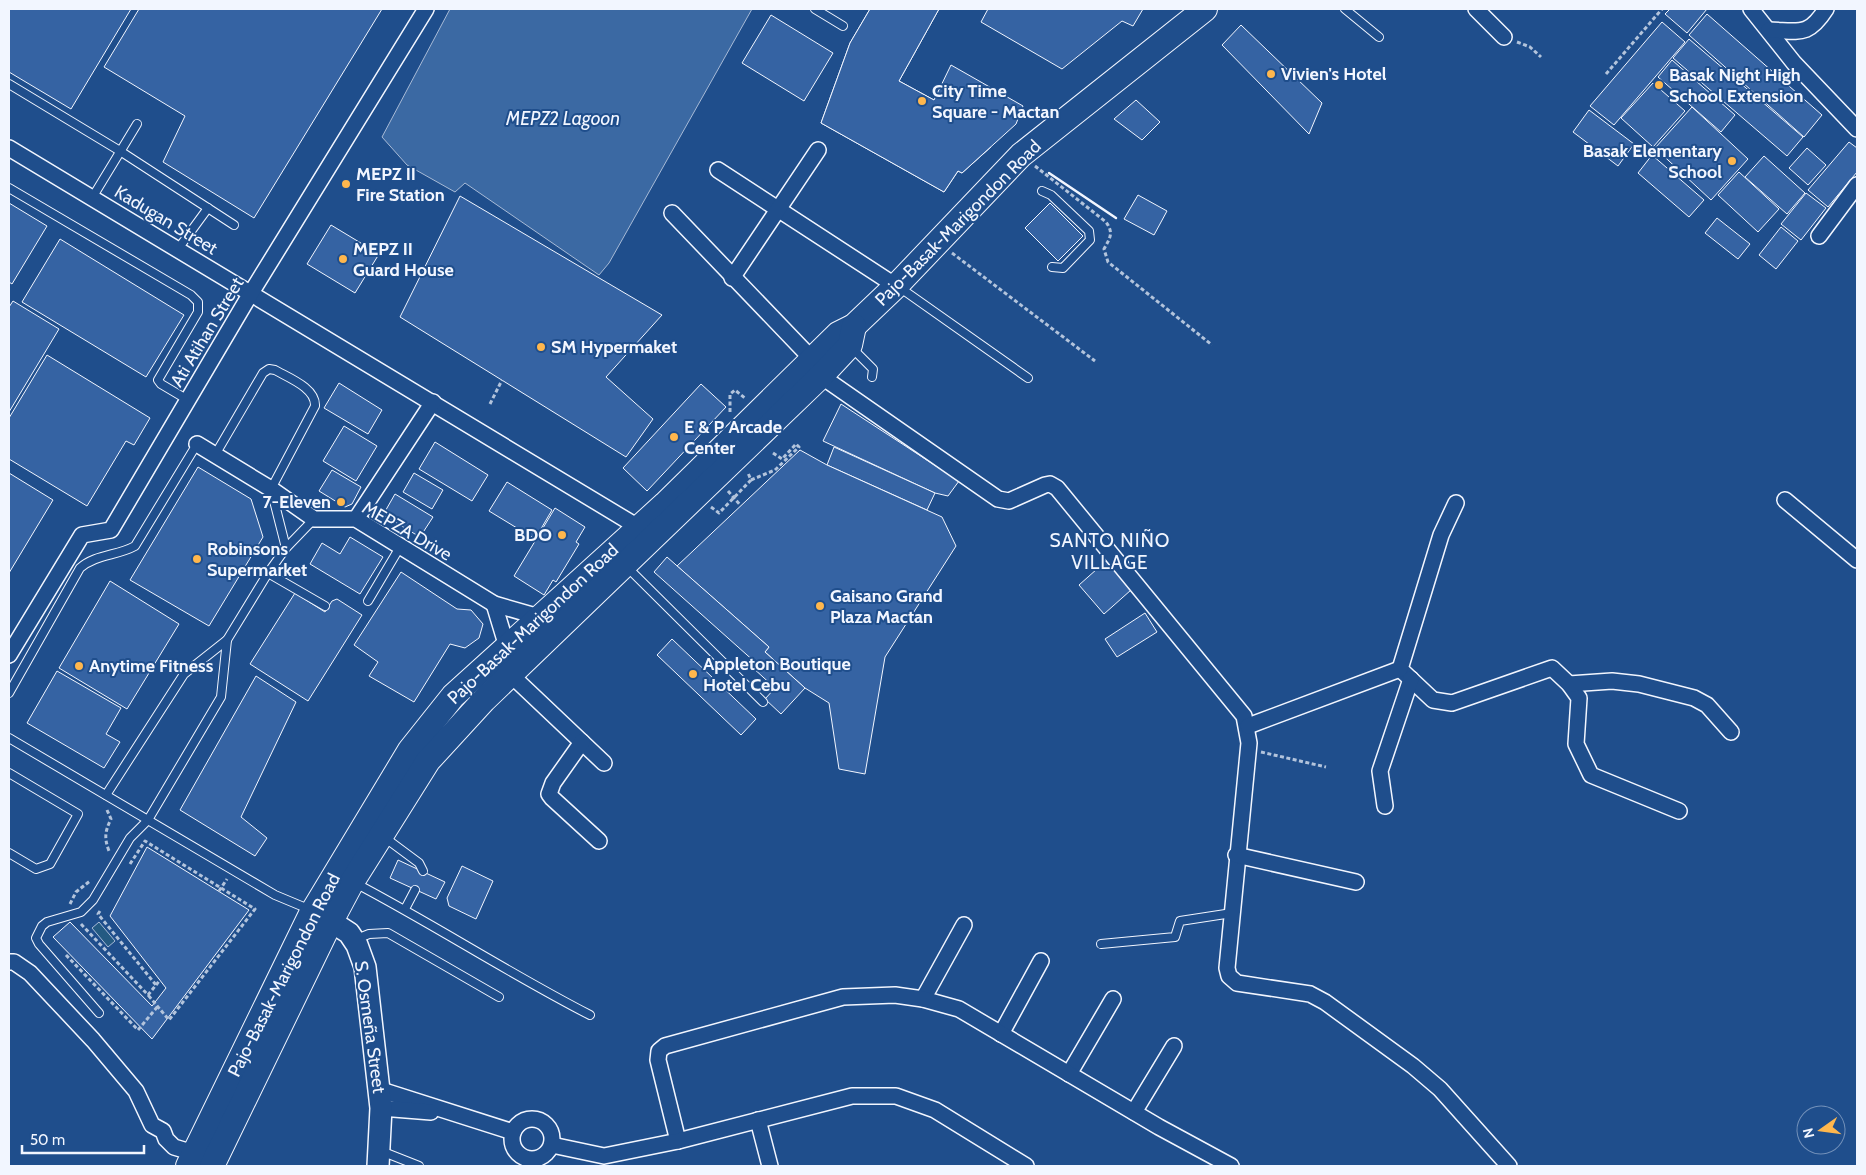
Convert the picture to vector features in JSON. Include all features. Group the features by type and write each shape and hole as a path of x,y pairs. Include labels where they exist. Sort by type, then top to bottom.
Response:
{"main road":[{"name":"Pajo-Basak-Marigondon Road","path":"344,877 381,835 428,761 510,674 624,564 817,368 838,334 852,336 937,242 1021,155 1204,9"},
{"name":"Pajo-Basak-Marigondon Road","path":"198,1162 322,916 410,750 453,696 745,427 817,368"}],"street":[{"name":"Ati Atihan Street","path":"9,656 82,535 110,530 251,293 426,9"},
{"path":"1476,9 1504,37"},
{"path":"1751,9 1794,63 1857,129"},
{"path":"1769,30 1807,30 1816,25 1826,9"},
{"path":"732,278 818,150"},
{"name":"Kadugan Street","path":"12,152 433,402"},
{"path":"718,170 896,286"},
{"path":"1818,236 1857,185"},
{"path":"672,213 817,368 998,499 1009,501 1050,484 1057,488 1244,716 1248,726 1249,743 1236,855 1227,968 1229,976 1237,983 1310,994 1325,1002 1413,1066 1440,1089 1509,1166"},
{"path":"356,519 433,402 638,527"},
{"path":"197,444 271,489 314,519"},
{"path":"1785,500 1857,560"},
{"path":"1385,806 1380,771 1441,535 1456,504"},
{"name":"MEPZA Drive","path":"314,519 356,519 494,604 539,617"},
{"path":"494,604 507,647"},
{"path":"1405,674 1433,700 1452,704 1552,668 1569,684 1579,698 1576,744 1590,775 1678,811"},
{"path":"510,674 604,763"},
{"path":"1248,726 1405,674"},
{"path":"1569,684 1612,680 1639,684 1694,698 1707,705 1731,732"},
{"path":"582,742 553,783 550,794 552,798 599,841"},
{"path":"1236,855 1356,882"},
{"name":"S. Osmeña Street","path":"322,916 349,933 354,940 364,967 380,1099 379,1158"},
{"path":"922,999 964,924"},
{"path":"1001,1034 1041,961"},
{"path":"9,962 14,962 30,973 93,1040 136,1091 152,1125 163,1131 166,1139 174,1147 198,1162"},
{"path":"678,1141 658,1060 659,1051 665,1046 843,997 895,995 922,999 959,1009 1134,1112 1231,1166"},
{"path":"1069,1074 1112,999"},
{"path":"1134,1112 1174,1046"},
{"path":"552,1145 604,1156 678,1141 852,1096 896,1096 935,1110 1026,1166"},
{"path":"380,1099 458,1114 513,1132"},
{"path":"535,1118 548,1125 551,1131 552,1145 544,1155 532,1159 526,1158 516,1150 512,1138 513,1132 522,1121 535,1118"},
{"path":"758,1120 770,1166"}],"lane":[{"path":"815,9 843,26"},
{"path":"1345,9 1379,37"},
{"path":"9,84 120,151 234,225"},
{"path":"92,198 137,124"},
{"path":"9,188 191,295 198,302 198,312 158,380 188,400"},
{"path":"1042,191 1051,195 1089,232 1090,240 1063,268 1052,267"},
{"path":"178,249 208,208"},
{"path":"896,286 1028,378"},
{"path":"852,336 874,368 872,377"},
{"path":"215,455 263,373 269,369 275,370 312,393 316,399 315,406 271,489 286,548"},
{"path":"9,693 80,568 89,560 124,552 135,546 197,444"},
{"path":"106,795 184,674 227,640 268,573 286,548 314,519"},
{"path":"368,601 400,547"},
{"path":"624,564 763,702"},
{"path":"268,573 325,606"},
{"path":"99,1013 36,938 42,926 47,922 77,914 93,900 130,838 148,820 221,697 227,640"},
{"path":"9,738 274,895 322,916"},
{"path":"9,772 78,814 50,864 36,869 9,853"},
{"path":"381,835 419,863 423,871"},
{"path":"344,877 405,909 524,981 590,1015"},
{"path":"405,909 415,890"},
{"path":"1101,944 1175,937 1180,921 1232,913"},
{"path":"354,940 368,934 388,933 499,997"},
{"path":"379,1158 419,1166"}],"path":[{"path":"1606,74 1662,9"},
{"path":"1504,37 1530,47 1541,57"},
{"path":"1021,155 1106,222 1112,229 1112,235 1104,249 1108,262 1212,345"},
{"path":"937,242 1095,361"},
{"path":"490,404 502,380"},
{"path":"730,412 730,394 735,390"},
{"path":"751,480 775,470 799,447 796,444 782,459 773,454"},
{"path":"1249,743 1258,752 1326,766"},
{"path":"94,788 94,797 108,811 111,819 106,829 105,839 110,855"},
{"path":"92,880 76,892 71,902 69,920 80,923 169,1020 255,908 145,841 129,865"},
{"path":"92,917 98,914 103,906"},
{"path":"98,914 156,985"},
{"path":"80,923 86,920"},
{"path":"65,954 138,1030 158,1006"},
{"path":"148,995 160,980"}],"shaded area":[{"path":"99,922 115,941 108,947 92,928"}],"water":[{"name":"MEPZ2 Lagoon","path":"450,9 752,9 609,263 599,275 465,183 455,192 407,165 382,137"}],"building":[{"path":"9,9 131,9 71,109 9,72"},
{"path":"139,9 382,9 254,218 163,162 185,116 104,67"},
{"name":"City Time Square - Mactan","path":"870,9 939,9 899,81 934,100 929,109 991,147 962,173 958,171 944,192 821,123 850,43"},
{"name":"City Time Square - Mactan","path":"870,9 939,9 899,81 934,100 951,65 1023,106 1016,124 962,173 958,171 944,192 821,123 850,43"},
{"name":"City Time Square - Mactan","path":"988,9 1143,9 1133,26 1122,21 1062,69 981,22"},
{"path":"1670,9 1707,9 1687,33 1665,14"},
{"path":"1707,14 1822,115 1804,137 1689,35"},
{"path":"771,15 833,53 804,101 742,63"},
{"path":"1662,22 1685,42 1614,125 1590,106"},
{"name":"Vivien's Hotel","path":"1241,25 1322,103 1309,134 1222,45"},
{"path":"1689,39 1803,137 1787,156 1673,58"},
{"path":"1672,60 1735,115 1721,132 1658,77"},
{"path":"1653,83 1685,111 1653,147 1621,118"},
{"path":"1136,100 1160,122 1142,140 1114,119"},
{"path":"1692,107 1748,159 1711,200 1655,148"},
{"path":"1589,110 1634,144 1618,166 1573,132"},
{"path":"1849,142 1857,148 1857,172 1828,207 1808,190"},
{"path":"1807,148 1826,165 1808,185 1789,168"},
{"path":"1652,155 1704,200 1689,217 1638,173"},
{"path":"1764,156 1805,193 1787,214 1745,177"},
{"path":"1739,172 1779,209 1758,232 1718,195"},
{"path":"1806,193 1826,208 1801,240 1781,224"},
{"path":"1138,195 1167,211 1154,235 1124,219"},
{"name":"SM Hypermaket","path":"460,196 662,315 606,377 653,419 626,457 400,317"},
{"path":"9,203 47,226 12,284 9,282"},
{"path":"1050,203 1083,236 1058,261 1025,228"},
{"path":"1717,218 1750,244 1738,259 1705,233"},
{"name":"MEPZ II Guard House","path":"331,225 379,254 355,293 307,264"},
{"path":"1781,227 1798,241 1776,269 1759,255"},
{"path":"60,239 184,315 146,377 22,302"},
{"path":"13,301 59,329 9,412 9,307"},
{"path":"47,355 150,418 134,445 126,441 87,506 9,459 9,418"},
{"path":"339,383 382,410 368,434 324,408"},
{"name":"E & P Arcade Center","path":"701,384 726,407 647,491 623,468"},
{"path":"841,404 959,481 948,496 935,493 823,441"},
{"path":"344,426 377,446 356,481 323,461"},
{"path":"435,442 488,475 472,501 419,469"},
{"path":"834,447 935,493 927,510 827,465"},
{"name":"Gaisano Grand Plaza Mactan","path":"800,450 827,465 942,517 956,546 885,657 865,774 839,769 829,703 805,688 765,652 769,647 677,566"},
{"name":"Robinsons Supermarket","path":"198,467 251,499 263,537 209,626 130,580"},
{"path":"332,470 361,487 352,504 345,507 319,491"},
{"path":"9,473 53,500 9,573"},
{"path":"414,473 443,490 432,509 403,492"},
{"path":"507,482 552,510 535,539 489,511"},
{"path":"395,494 433,517 420,537 383,515"},
{"path":"555,508 585,527 576,542 579,544 556,582 553,580 544,595 514,576"},
{"path":"350,537 383,557 360,594 310,564 322,543 340,554"},
{"path":"667,557 769,647 765,652 805,688 781,714 765,699 775,688 752,667 756,663 654,572"},
{"path":"1106,561 1131,590 1104,614 1079,585"},
{"path":"401,572 457,609 471,610 483,624 479,638 465,648 450,644 414,702 369,676 378,662 354,645"},
{"path":"110,581 179,624 127,709 59,668"},
{"path":"295,593 325,612 332,601 337,599 362,615 308,701 250,664"},
{"path":"1145,613 1157,632 1117,657 1105,639"},
{"name":"Appleton Boutique Hotel Cebu","path":"672,639 756,719 741,735 657,655"},
{"path":"57,671 121,708 106,734 120,742 104,768 27,723"},
{"path":"256,676 296,702 241,817 267,838 255,856 180,810"},
{"path":"147,847 249,910 152,1039 53,937 70,922 152,1006 166,988 110,916"},
{"path":"398,860 445,882 436,899 390,878"},
{"path":"462,866 493,881 476,919 449,906 447,898"}],"wall":[{"path":"1049,173 1116,218"}],"place":[{"name":"Vivien's Hotel","path":"1271,74"},
{"name":"Basak Night High School Extension","path":"1659,85"},
{"name":"City Time Square - Mactan","path":"922,101"},
{"name":"Basak Elementary School","path":"1732,161"},
{"name":"MEPZ II Fire Station","path":"346,184"},
{"name":"MEPZ II Guard House","path":"343,259"},
{"name":"SM Hypermaket","path":"541,347"},
{"name":"E & P Arcade Center","path":"674,437"},
{"name":"7-Eleven","path":"341,502"},
{"name":"BDO","path":"562,535"},
{"name":"Robinsons Supermarket","path":"197,559"},
{"name":"Gaisano Grand Plaza Mactan","path":"820,606"},
{"name":"Anytime Fitness","path":"79,666"},
{"name":"Appleton Boutique Hotel Cebu","path":"693,674"}],"district":[{"name":"SANTO NIÑO VILLAGE","path":"1110,551"}]}
